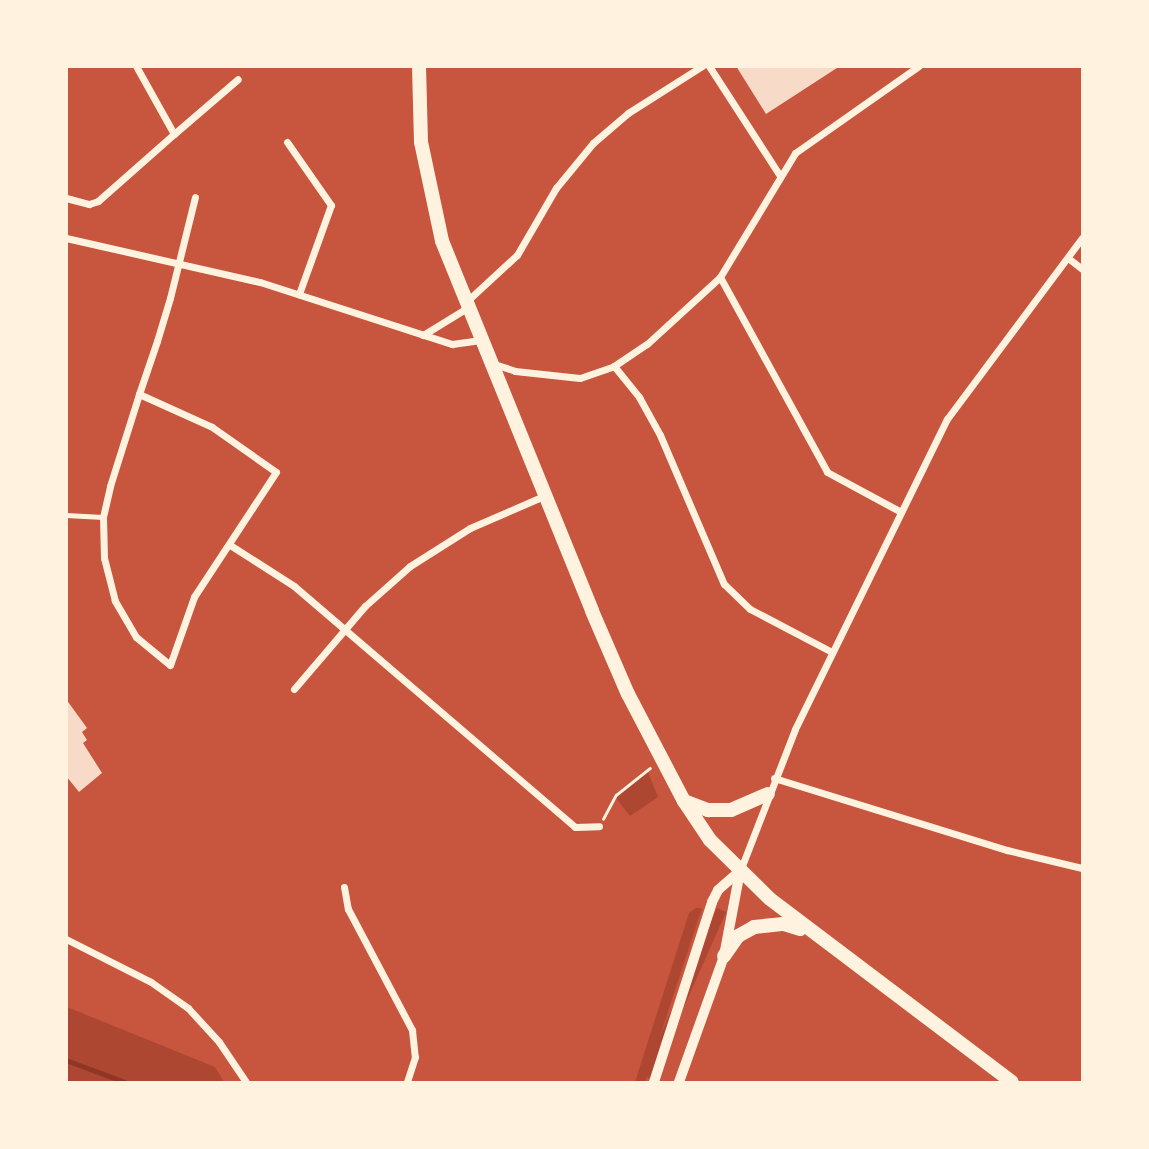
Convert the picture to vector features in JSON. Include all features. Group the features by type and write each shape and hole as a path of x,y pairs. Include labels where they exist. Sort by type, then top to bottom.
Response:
{"main road":[{"path":"419,66 421,142 429,192 466,305 544,496 660,759 684,802 740,871 809,932 1012,1083"},
{"path":"684,802 708,810 731,810 768,794"},
{"path":"724,956 738,936 754,927 785,924 809,932"}],"street":[{"path":"136,66 174,134"},
{"path":"423,335 466,305 517,255 556,188 593,143 628,113 702,66"},
{"path":"709,66 779,174"},
{"path":"491,363 568,378 614,366 684,314 720,277 779,174 794,153 919,66"},
{"path":"66,198 89,204 98,201 238,79"},
{"path":"287,142 331,205 299,294"},
{"path":"139,394 212,427 276,472 194,597 170,666 136,637 115,601 104,558 103,517 139,394 180,264 195,197"},
{"path":"66,238 299,294 452,344 481,340"},
{"path":"679,1083 724,956 740,871 774,778 832,652 958,401 1083,238"},
{"path":"1068,258 1083,270"},
{"path":"720,277 827,472 901,512"},
{"path":"614,366 639,397 660,435 724,584 750,609 832,652"},
{"path":"294,689 344,630 388,584 430,551 544,496"},
{"path":"230,545 293,586 575,827 599,826"},
{"path":"774,778 1007,850 1083,868"},
{"path":"654,1083 712,902 718,890 740,871"},
{"path":"344,887 348,909 412,1030 415,1058 407,1083"},
{"path":"66,939 151,982 188,1008 219,1042 246,1083"}],"lane":[{"path":"66,515 103,517"}],"path":[{"path":"599,826 616,795 660,759"}],"shaded area":[{"path":"648,772 658,797 630,816 616,798"},
{"path":"696,908 702,908 645,1082 635,1082 689,913"},
{"path":"717,908 726,912 652,1079 643,1075"},
{"path":"67,1007 215,1067 224,1082 67,1082"}],"building":[{"path":"736,66 840,66 766,114"},
{"path":"66,699 87,728 82,732 87,740 83,743 102,773 79,792 66,776"}],"waterway":[{"path":"66,1060 125,1082"}]}
